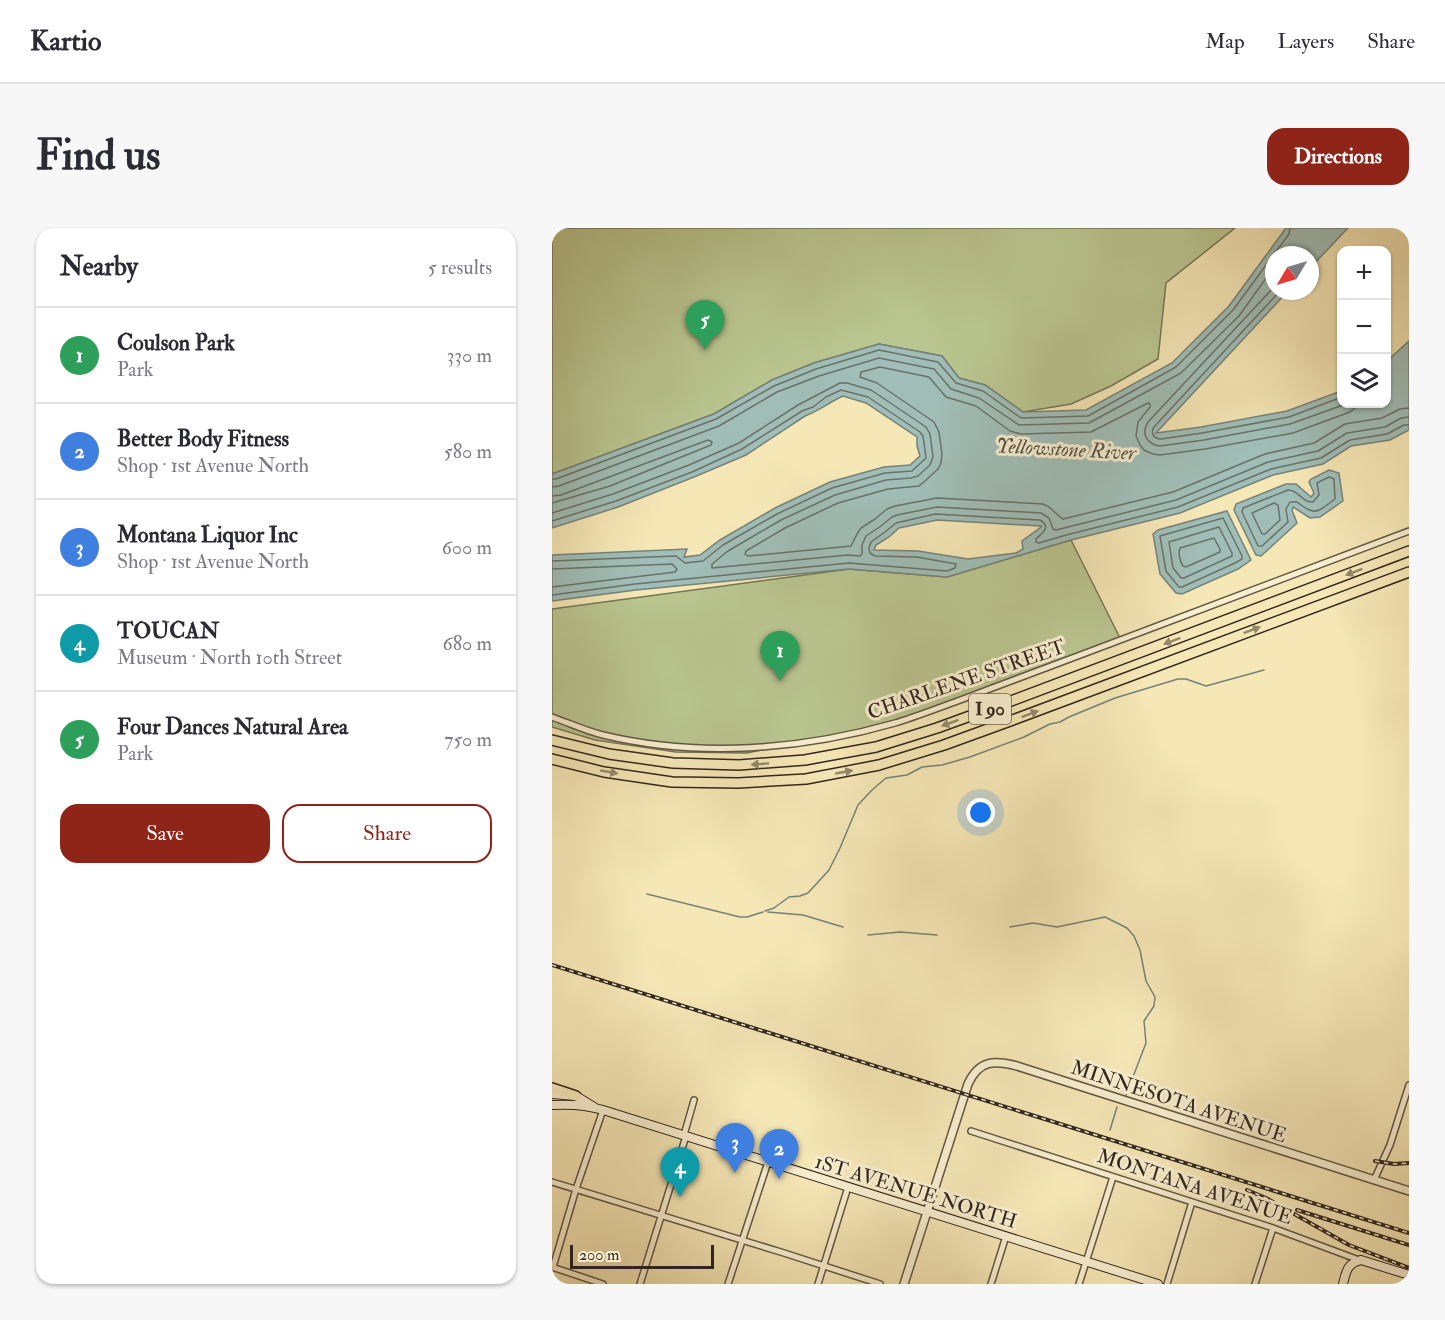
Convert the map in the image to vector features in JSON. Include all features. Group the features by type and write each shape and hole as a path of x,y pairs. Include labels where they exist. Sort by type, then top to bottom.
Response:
{"highway":[{"name":"I 90","path":"552,740 609,754 673,763 740,765 805,760 876,747 1003,704 1409,551"},
{"name":"I 90","path":"552,759 604,772 672,782 738,783 806,779 879,765 1010,721 1409,572"},
{"path":"552,1088 576,1096"}],"main road":[{"name":"1ST AVENUE NORTH","path":"552,1094 576,1096 599,1109"},
{"name":"1ST AVENUE NORTH","path":"552,1105 599,1109 1158,1284"},
{"path":"1343,1284 1350,1264 1361,1260"},
{"name":"MONTANA AVENUE","path":"1361,1260 1409,1275"}],"street":[{"name":"CHARLENE STREET","path":"552,717 603,735 641,742 711,748 766,747 809,742 859,732 896,723 979,693 1409,531"},
{"name":"MINNESOTA AVENUE","path":"927,1211 968,1084 977,1069 992,1063 1005,1063 1409,1191"},
{"path":"1374,1180 1390,1145 1409,1085"},
{"path":"640,1284 675,1176 694,1100"},
{"path":"599,1109 553,1267 603,1284"},
{"name":"MONTANA AVENUE","path":"971,1131 1273,1228 1361,1260"},
{"path":"728,1284 768,1162"},
{"path":"1079,1284 1113,1177"},
{"path":"552,1182 880,1284"},
{"path":"818,1284 848,1187"},
{"path":"1167,1284 1192,1202"},
{"path":"904,1284 927,1211"},
{"path":"1255,1284 1273,1228"},
{"path":"991,1284 1006,1236"},
{"path":"1341,1253 1347,1262 1347,1269"}],"green space":[{"path":"552,228 1235,228 1166,283 1158,359 1111,386 1071,404 1023,412 985,385 959,378 942,356 879,344 814,363 772,380 714,414 552,474"},
{"path":"1071,540 1121,640 896,723 747,753 676,752 595,740 552,727 552,609 849,569 947,577"}],"water":[{"path":"1286,228 1348,228 1319,259 1319,246 1273,246"},
{"name":"Yellowstone River","path":"1265,257 1265,300 1280,300 1156,433 1287,411 1337,392 1337,408 1391,408 1391,357 1409,341 1409,430 1390,440 1351,446 1323,464 1273,475 1180,513 1071,540 947,577 849,569 636,590 552,601 552,555 687,549 684,557 700,555 720,540 775,508 830,482 884,467 910,465 920,456 917,437 866,403 843,396 805,416 746,455 618,507 552,528 552,474 714,414 772,380 814,363 879,344 942,356 959,378 985,385 1023,412 1086,410 1172,363 1229,306","holes":["937,520 1041,527 1022,541 1023,549 1016,553 968,559 918,551 874,550 876,545 899,528"]},
{"path":"1329,470 1339,473 1343,501 1320,517 1310,518 1293,507 1297,523 1261,556 1256,555 1234,510 1236,504 1286,484 1296,484 1311,497 1314,493 1309,482 1311,479"},
{"path":"1227,511 1251,560 1238,569 1182,594 1176,593 1160,574 1153,534 1158,530"}],"waterway":[{"path":"765,911 774,908 789,897 808,893 829,870 858,805 886,778 907,775 922,767 942,765 970,757 1024,737 1115,698 1178,679 1186,679 1206,686 1264,670"},
{"path":"647,894 740,917 763,912"},
{"path":"768,912 803,915 843,927"},
{"path":"1010,927 1033,923 1057,927 1105,917 1127,928 1134,936 1140,950 1146,981 1155,997 1154,1006 1144,1021 1146,1043 1126,1095"},
{"path":"868,935 900,932 937,935"},
{"path":"1110,1130 1117,1107"}],"railway":[{"path":"552,965 1409,1233"},
{"path":"1375,1161 1394,1164 1409,1163"},
{"path":"1247,1190 1266,1198 1349,1245 1409,1268"},
{"path":"1297,1210 1409,1245"}],"place":[{"name":"Four Dances Natural Area","path":"705,350"},
{"name":"Coulson Park","path":"780,681"},
{"name":"Montana Liquor Inc","path":"735,1173"},
{"name":"Better Body Fitness","path":"779,1179"},
{"name":"TOUCAN","path":"680,1197"}]}
